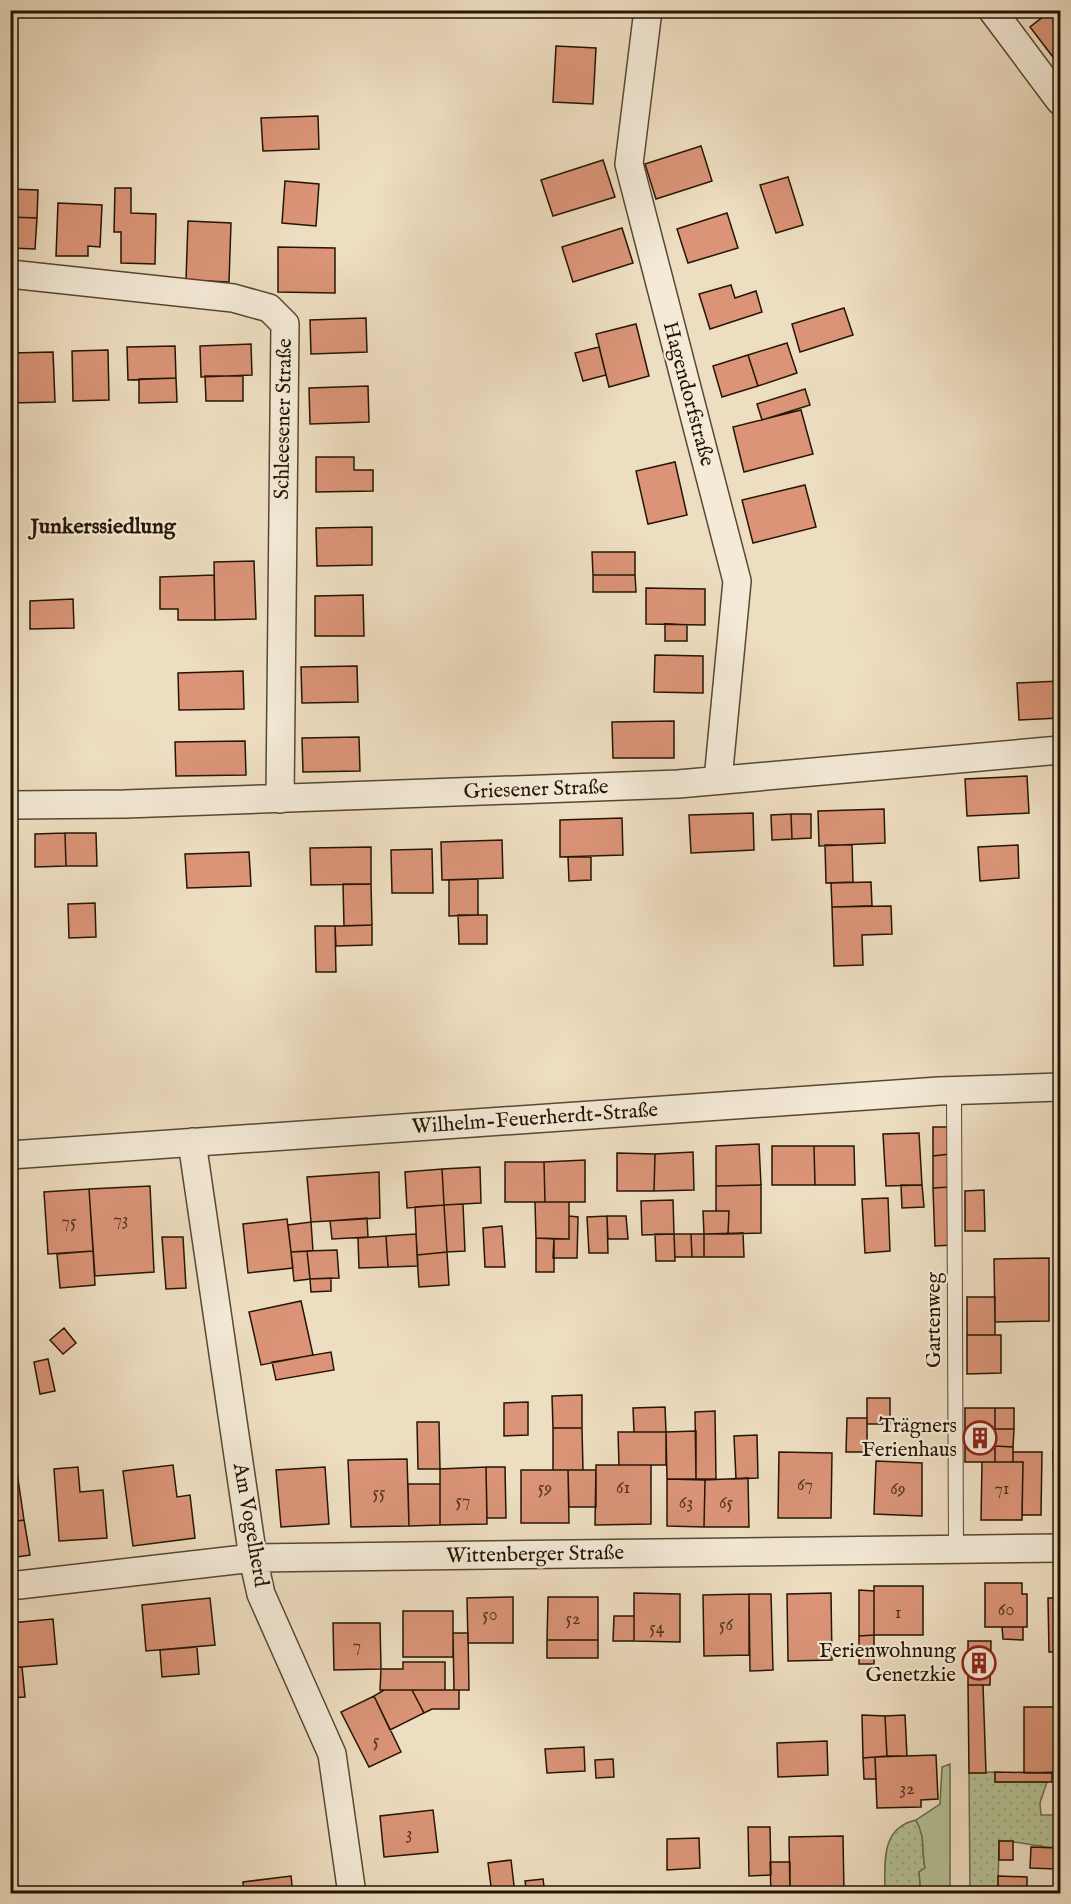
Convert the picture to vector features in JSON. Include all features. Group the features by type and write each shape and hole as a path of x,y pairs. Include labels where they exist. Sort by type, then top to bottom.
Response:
{"street":[{"name":"Hagendorfstraße","path":"648,10 629,164 737,582 718,780"},
{"path":"992,10 1060,101"},
{"name":"Schleesener Straße","path":"10,274 233,298 269,308 285,324 280,799"},
{"name":"Griesener Straße","path":"10,805 125,804 678,784 936,763 1060,750"},
{"name":"Wilhelm-Feuerherdt-Straße","path":"10,1155 954,1090 1060,1087"},
{"name":"Am Vogelherd","path":"192,1142 253,1558 261,1594 332,1754 352,1893"},
{"name":"Wittenberger Straße","path":"10,1586 253,1558 1060,1548"}],"lane":[{"name":"Gartenweg","path":"954,1090 956,1549"}],"green space":[{"path":"950,1764 950,1893 921,1893 919,1872 925,1868 922,1838 916,1820 940,1804 942,1767"},
{"path":"995,1772 996,1782 1047,1782 1040,1803 1041,1815 1059,1815 1057,1848 999,1841 998,1890 992,1893 970,1893 969,1773"},
{"path":"1060,1779 1060,1886 1056,1886"},
{"path":"916,1820 922,1838 925,1868 919,1873 921,1893 885,1894 885,1859 890,1839 904,1824"}],"building":[{"path":"666,10 714,10 714,17 666,16"},
{"path":"749,10 787,10 787,13 749,12"},
{"path":"1052,10 1060,10 1060,57 1056,61 1030,27"},
{"path":"556,46 596,48 593,104 553,102"},
{"path":"318,116 319,149 263,151 261,118"},
{"path":"701,146 712,181 656,199 645,164"},
{"path":"603,160 615,197 553,216 541,180"},
{"path":"788,177 803,225 776,233 760,185"},
{"path":"285,181 319,184 316,226 282,223"},
{"path":"115,188 131,188 131,213 156,214 155,264 121,263 121,232 114,232"},
{"path":"10,189 38,190 37,218 10,217"},
{"path":"58,203 102,205 100,247 88,246 88,256 56,256"},
{"path":"727,213 738,248 688,263 677,229"},
{"path":"10,217 37,218 35,249 10,248"},
{"path":"188,221 231,223 229,282 186,280"},
{"path":"622,228 633,263 573,282 562,247"},
{"path":"278,247 335,248 335,293 278,292"},
{"path":"731,285 735,298 756,291 762,312 710,329 699,294"},
{"path":"844,308 853,335 800,352 792,324"},
{"path":"366,318 367,352 311,354 310,320"},
{"path":"636,324 649,376 609,387 596,334"},
{"path":"787,343 797,373 758,386 748,355"},
{"path":"251,344 252,375 201,377 200,346"},
{"path":"175,346 176,378 128,380 127,347"},
{"path":"599,347 606,375 583,381 575,353"},
{"path":"108,350 109,400 73,401 72,351"},
{"path":"53,352 55,402 11,403 10,353"},
{"path":"748,355 758,386 722,397 713,366"},
{"path":"205,376 243,376 243,401 206,401"},
{"path":"176,378 177,402 139,403 139,379"},
{"path":"368,386 369,422 310,424 309,388"},
{"path":"805,389 810,405 762,420 757,404"},
{"path":"801,410 813,454 744,472 733,427"},
{"path":"316,457 354,457 354,470 373,470 373,491 316,492"},
{"path":"675,462 687,515 648,524 636,471"},
{"path":"805,485 816,527 753,543 742,500"},
{"path":"372,527 372,565 317,566 316,528"},
{"path":"592,552 635,552 635,575 593,575"},
{"path":"254,561 256,619 215,620 214,562"},
{"path":"214,575 215,620 178,620 178,609 160,609 160,577"},
{"path":"593,575 635,575 636,592 593,592"},
{"path":"646,588 705,589 705,625 646,624"},
{"path":"363,595 364,636 315,636 315,596"},
{"path":"73,599 74,628 30,629 30,601"},
{"path":"665,624 687,625 687,641 665,641"},
{"path":"655,655 703,656 703,693 654,692"},
{"path":"357,666 358,702 302,703 301,667"},
{"path":"243,671 244,709 179,710 178,673"},
{"path":"1060,681 1060,718 1019,720 1017,683"},
{"path":"674,721 674,758 613,758 612,722"},
{"path":"359,737 360,771 303,772 302,738"},
{"path":"245,741 246,775 176,776 175,742"},
{"path":"1027,776 1029,813 967,816 965,779"},
{"path":"884,809 885,843 819,846 818,811"},
{"path":"753,813 754,850 691,853 689,815"},
{"path":"791,814 792,839 772,840 771,815"},
{"path":"791,814 811,814 811,838 792,839"},
{"path":"622,818 623,855 560,857 560,820"},
{"path":"65,833 66,866 35,867 35,834"},
{"path":"65,833 96,833 97,866 66,866"},
{"path":"502,840 503,878 442,880 441,842"},
{"path":"825,845 852,845 853,882 826,883"},
{"path":"1018,845 1019,878 980,881 978,847"},
{"path":"371,847 371,884 311,885 310,848"},
{"path":"432,849 433,893 392,893 391,850"},
{"path":"249,852 251,886 187,888 185,854"},
{"path":"568,857 591,857 591,880 569,881"},
{"path":"478,879 478,915 449,916 449,880"},
{"path":"871,882 872,906 832,907 831,883"},
{"path":"343,884 371,884 372,925 344,926"},
{"path":"95,903 96,937 69,938 68,904"},
{"path":"891,906 892,934 862,935 863,965 834,966 832,907"},
{"path":"458,915 487,915 487,944 459,944"},
{"path":"372,925 372,945 336,946 335,926"},
{"path":"315,926 335,926 336,972 316,972"},
{"path":"933,1127 950,1127 950,1154 933,1156"},
{"path":"919,1133 922,1185 886,1186 883,1134"},
{"path":"759,1144 761,1185 716,1186 716,1146"},
{"path":"772,1146 814,1146 815,1185 772,1185"},
{"path":"814,1146 854,1146 855,1185 815,1185"},
{"path":"693,1152 694,1190 654,1191 655,1154"},
{"path":"617,1153 655,1154 654,1191 617,1191"},
{"path":"950,1154 951,1187 933,1188 933,1156"},
{"path":"585,1160 585,1202 545,1202 544,1162"},
{"path":"505,1162 544,1162 545,1202 505,1202"},
{"path":"480,1167 481,1203 444,1205 442,1169"},
{"path":"442,1169 444,1205 407,1208 405,1172"},
{"path":"379,1172 380,1218 311,1222 307,1177"},
{"path":"761,1185 761,1233 728,1234 729,1211 716,1211 716,1186"},
{"path":"901,1185 922,1185 924,1207 902,1208"},
{"path":"150,1186 154,1272 95,1276 89,1189"},
{"path":"951,1187 952,1245 935,1246 933,1188"},
{"path":"89,1189 93,1251 48,1254 44,1192"},
{"path":"984,1190 985,1231 965,1231 965,1191"},
{"path":"888,1198 890,1251 865,1253 862,1199"},
{"path":"1059,1198 1060,1223 1058,1223"},
{"path":"673,1200 674,1234 642,1235 641,1201"},
{"path":"535,1202 569,1202 569,1239 536,1238"},
{"path":"463,1204 465,1251 447,1252 444,1205"},
{"path":"444,1205 447,1252 417,1255 415,1207"},
{"path":"703,1211 729,1211 728,1234 704,1234"},
{"path":"569,1216 578,1217 577,1258 553,1258 554,1239 569,1239"},
{"path":"607,1216 608,1253 589,1253 587,1217"},
{"path":"607,1216 626,1216 628,1239 608,1239"},
{"path":"367,1218 368,1237 332,1239 330,1221"},
{"path":"287,1219 293,1268 248,1273 243,1224"},
{"path":"311,1222 313,1251 291,1252 288,1225"},
{"path":"502,1226 505,1267 485,1267 483,1228"},
{"path":"743,1233 744,1257 704,1257 704,1234"},
{"path":"416,1234 418,1266 388,1267 386,1236"},
{"path":"655,1234 674,1234 675,1261 656,1261"},
{"path":"674,1234 691,1234 692,1257 675,1257"},
{"path":"691,1234 704,1234 704,1257 692,1257"},
{"path":"386,1236 388,1267 359,1268 358,1238"},
{"path":"162,1237 183,1237 186,1288 166,1289"},
{"path":"536,1238 554,1239 554,1272 536,1272"},
{"path":"337,1250 339,1278 310,1279 307,1251"},
{"path":"93,1251 95,1285 60,1288 57,1254"},
{"path":"307,1251 310,1279 294,1281 291,1252"},
{"path":"447,1252 449,1285 419,1287 417,1255"},
{"path":"1049,1258 1049,1321 995,1322 994,1259"},
{"path":"331,1278 331,1291 311,1292 310,1279"},
{"path":"967,1297 995,1297 995,1335 967,1335"},
{"path":"301,1301 313,1355 261,1365 249,1312"},
{"path":"64,1328 76,1343 63,1354 50,1340"},
{"path":"967,1335 1001,1335 1001,1373 967,1374"},
{"path":"331,1352 334,1370 276,1380 272,1362"},
{"path":"48,1359 55,1391 40,1394 34,1362"},
{"path":"582,1395 582,1428 553,1428 552,1396"},
{"path":"867,1398 890,1398 890,1424 867,1424"},
{"path":"528,1402 528,1435 504,1436 504,1403"},
{"path":"665,1407 666,1432 634,1432 633,1408"},
{"name":"Trägners Ferienhaus","path":"965,1408 995,1408 995,1462 965,1462"},
{"path":"995,1408 1014,1408 1014,1429 995,1429"},
{"path":"715,1411 716,1479 696,1479 695,1412"},
{"path":"847,1418 867,1418 867,1452 846,1452"},
{"path":"417,1422 439,1422 440,1469 418,1469"},
{"path":"553,1428 582,1428 583,1470 553,1470"},
{"path":"995,1429 1014,1429 1013,1447 995,1446"},
{"path":"696,1431 696,1479 667,1479 666,1432"},
{"path":"10,1432 24,1520 10,1522"},
{"path":"618,1432 666,1432 666,1465 619,1465"},
{"path":"757,1435 758,1478 736,1479 734,1436"},
{"path":"995,1446 1013,1447 1013,1462 995,1462"},
{"path":"1053,1451 1060,1451 1060,1517 1055,1517"},
{"path":"779,1452 832,1453 831,1518 778,1518"},
{"path":"1013,1452 1042,1452 1041,1515 1022,1515 1023,1462 1013,1462"},
{"path":"407,1459 409,1526 351,1527 348,1460"},
{"path":"876,1461 922,1463 922,1516 874,1514"},
{"path":"982,1462 1023,1462 1022,1520 981,1520"},
{"path":"173,1465 177,1497 190,1495 195,1538 133,1546 123,1471"},
{"path":"596,1465 651,1465 651,1524 595,1525"},
{"path":"78,1467 80,1492 103,1490 107,1538 59,1541 54,1469"},
{"path":"325,1467 329,1524 281,1527 276,1470"},
{"path":"486,1467 487,1524 440,1525 440,1469"},
{"path":"486,1467 505,1467 506,1518 487,1518"},
{"path":"521,1470 568,1470 569,1523 521,1523"},
{"path":"568,1470 596,1470 596,1507 569,1507"},
{"path":"748,1478 749,1527 704,1527 705,1480"},
{"path":"667,1479 705,1480 704,1527 667,1526"},
{"path":"408,1484 440,1484 440,1525 409,1526"},
{"path":"24,1520 30,1555 10,1558 10,1522"},
{"path":"985,1583 1022,1583 1022,1594 1027,1594 1027,1627 985,1627"},
{"path":"874,1586 923,1586 923,1635 874,1635"},
{"path":"859,1590 874,1591 874,1635 859,1636"},
{"path":"634,1593 680,1594 680,1642 634,1641"},
{"path":"831,1593 832,1660 788,1661 787,1594"},
{"path":"749,1594 749,1655 704,1656 703,1595"},
{"path":"749,1594 771,1594 773,1670 750,1671"},
{"path":"513,1597 513,1643 468,1643 467,1598"},
{"path":"548,1597 598,1597 598,1640 547,1640"},
{"path":"210,1598 215,1645 146,1651 142,1605"},
{"path":"1048,1598 1060,1598 1060,1652 1049,1652"},
{"path":"403,1611 453,1611 453,1657 403,1657"},
{"path":"614,1616 634,1616 634,1641 613,1641"},
{"path":"53,1619 57,1664 10,1668 10,1623"},
{"path":"333,1623 380,1623 381,1669 334,1670"},
{"path":"1002,1627 1023,1627 1023,1640 1003,1639"},
{"path":"453,1633 468,1633 469,1690 454,1690"},
{"path":"874,1635 874,1664 859,1664 859,1636"},
{"path":"547,1640 598,1640 598,1658 547,1658"},
{"name":"Ferienwohnung Genetzkie","path":"968,1641 991,1641 990,1685 968,1685"},
{"path":"197,1647 199,1674 162,1677 160,1650"},
{"path":"403,1662 445,1662 445,1690 380,1690 381,1669 403,1669"},
{"path":"22,1667 25,1697 10,1698 10,1668"},
{"path":"968,1685 983,1685 986,1773 969,1773"},
{"path":"384,1690 412,1690 424,1713 390,1730 374,1696"},
{"path":"412,1690 459,1690 459,1709 432,1709 424,1713"},
{"path":"374,1696 401,1752 369,1767 341,1712"},
{"path":"1024,1707 1060,1707 1060,1772 1024,1773"},
{"path":"862,1715 885,1716 887,1756 863,1758"},
{"path":"905,1715 907,1756 887,1756 885,1716"},
{"path":"827,1741 828,1775 778,1777 777,1743"},
{"path":"584,1747 585,1771 547,1773 545,1749"},
{"path":"936,1755 938,1799 921,1800 921,1807 877,1808 875,1757"},
{"path":"875,1757 876,1779 864,1779 863,1758"},
{"path":"613,1759 614,1777 596,1778 595,1760"},
{"path":"995,1772 1052,1773 1052,1782 995,1782"},
{"path":"433,1810 438,1852 384,1857 380,1816"},
{"path":"748,1827 770,1827 771,1875 749,1876"},
{"path":"843,1836 844,1894 790,1894 789,1837"},
{"path":"699,1838 700,1868 667,1870 667,1839"},
{"path":"999,1841 1013,1841 1013,1860 999,1860"},
{"path":"1031,1847 1057,1848 1056,1869 1030,1868"},
{"path":"511,1860 515,1894 492,1894 488,1863"},
{"path":"770,1862 790,1862 790,1894 771,1894"},
{"path":"291,1876 293,1894 244,1894 243,1882"},
{"path":"998,1876 1027,1877 1027,1891 998,1890"},
{"path":"543,1879 545,1894 527,1894 525,1881"},
{"path":"992,1890 1034,1891 1034,1894 992,1894"}],"place":[{"name":"Trägners Ferienhaus","path":"980,1438"},
{"name":"Ferienwohnung Genetzkie","path":"979,1663"}],"district":[{"name":"Junkerssiedlung","path":"103,527"}]}
